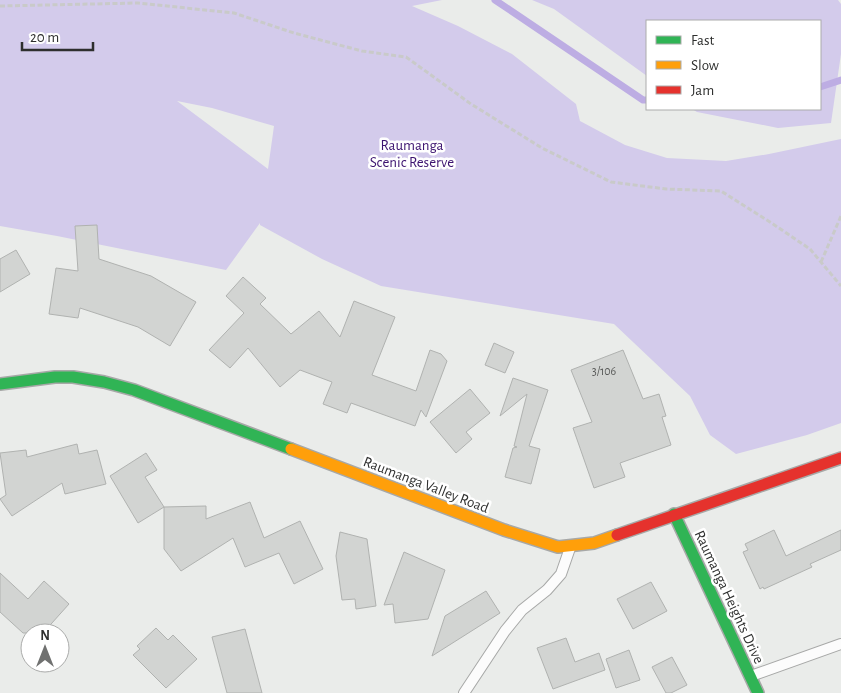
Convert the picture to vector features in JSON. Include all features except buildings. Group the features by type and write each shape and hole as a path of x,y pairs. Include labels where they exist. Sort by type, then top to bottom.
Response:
{"street":[{"name":"Raumanga Valley Road","path":"0,384 46,378 72,377 102,381 134,390 504,530 558,547 594,543 841,458"},
{"name":"Raumanga Heights Drive","path":"674,514 758,693"}],"lane":[{"path":"464,693 522,610 547,590 560,574 570,547"},
{"path":"750,677 841,644"}],"path":[{"path":"0,6 138,3 234,13 294,33 362,51 406,57 472,104 542,148 610,182 666,189 721,191 810,249 841,286"},
{"path":"821,262 841,216"}],"green space":[{"name":"Raumanga Scenic Reserve","path":"0,0 442,0 412,6 458,26 512,54 576,104 580,121 625,145 667,158 726,161 841,139 841,423 807,435 736,454 710,435 690,396 614,324 381,286 322,259 260,225 260,223 226,270 0,226","holes":["177,101 212,108 274,126 268,169"]},
{"path":"532,0 838,0 841,4 841,54 831,123 778,128 694,110 821,110 821,20 646,20 646,75 554,9"}],"waterway":[{"path":"495,0 643,100 646,100"},
{"path":"821,87 841,80"}],"traffic: fast":[{"path":"0,384 55,377 73,377 104,382 134,390 291,449"},
{"path":"674,514 758,693"}],"traffic: slow":[{"path":"291,449 504,530 558,547 594,543 617,535"}],"traffic: jam":[{"path":"617,535 841,458"}]}
